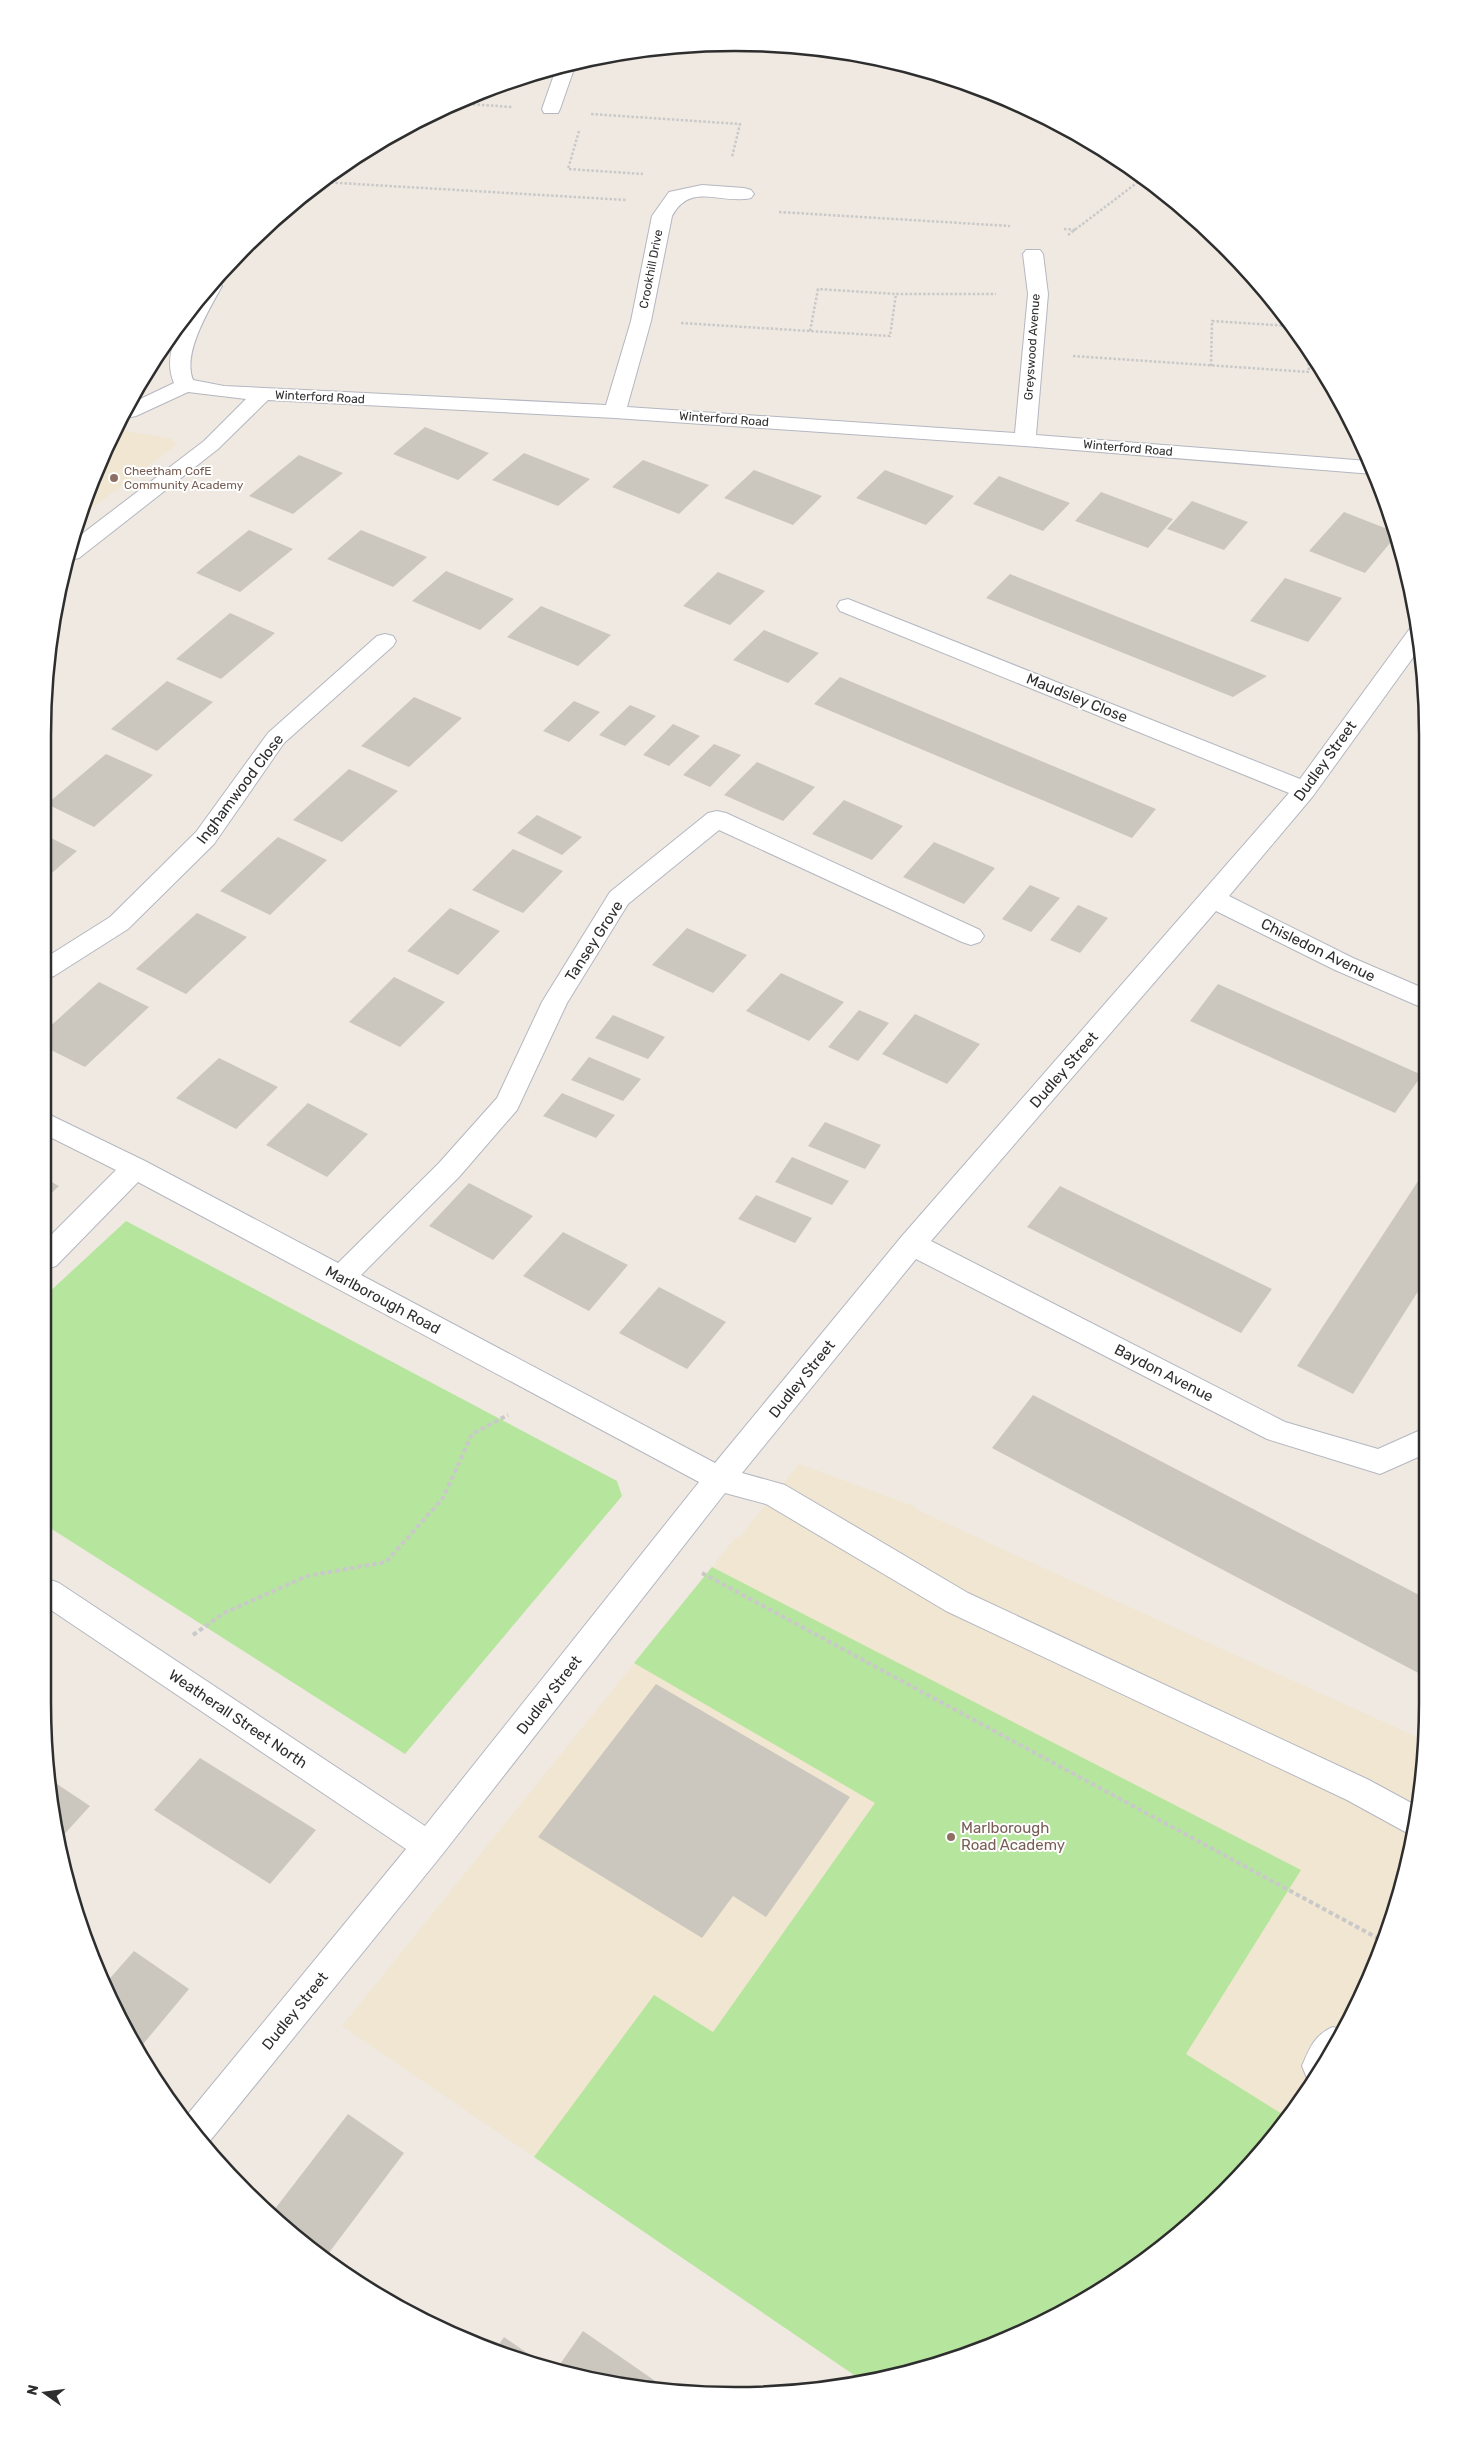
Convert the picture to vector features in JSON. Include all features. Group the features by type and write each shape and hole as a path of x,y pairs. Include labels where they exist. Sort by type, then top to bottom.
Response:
{"street":[{"path":"551,109 563,74"},
{"path":"674,200 734,193"},
{"name":"Crookhill Drive","path":"615,412 641,320 662,216 674,200"},
{"name":"Greyswood Avenue","path":"1025,440 1038,294 1032,254"},
{"path":"134,409 185,385 180,377 179,367 184,331"},
{"name":"Winterford Road","path":"185,385 224,392 615,412 1025,440 1364,467"},
{"path":"78,547 211,445 263,394"},
{"name":"Maudsley Close","path":"848,606 1305,790"},
{"name":"Dudley Street","path":"200,2127 429,1846 719,1479 912,1244 1214,899 1305,790 1412,640"},
{"name":"Inghamwood Close","path":"51,966 119,923 205,838 276,738 385,641"},
{"name":"Tansey Grove","path":"341,1277 449,1170 508,1103 555,1002 619,898 717,819 971,936"},
{"name":"Chisledon Avenue","path":"1214,899 1344,964 1419,998"},
{"name":"Marlborough Road","path":"51,1126 341,1277 719,1479 774,1494 956,1602 1358,1790 1409,1818"},
{"path":"51,1253 135,1168"},
{"name":"Baydon Avenue","path":"912,1244 1277,1431 1380,1462 1419,1443"},
{"name":"Weatherall Street North","path":"51,1594 429,1846"}],"path":[{"path":"471,104 551,109 584,114 740,124 734,193 760,211 1018,226"},
{"path":"333,183 620,200 674,200 664,175 568,169 584,114"},
{"path":"1032,254 1077,230 1137,183"},
{"path":"1057,229 1077,230"},
{"path":"810,331 818,289 896,294 1038,294"},
{"path":"641,320 890,336 896,294"},
{"path":"1211,366 1212,320 1282,325"},
{"path":"1032,353 1309,372 1309,363"},
{"path":"154,1663 224,1613 307,1576 386,1562 443,1498 472,1434"},
{"path":"662,1551 1377,1937"}],"shaded area":[{"name":"Cheetham CofE Community Academy","path":"123,431 172,439 176,445 90,509 103,473"},
{"name":"Marlborough Road Academy","path":"799,1464 916,1507 915,1509 1417,1737 1413,1792 1406,1836 1382,1923 1367,1965 1327,2045 1304,2083 1249,2154 1186,2217 1115,2272 1077,2295 997,2335 912,2363 856,2376 342,2026 736,1537 739,1538"}],"green space":[{"path":"126,1221 617,1481 622,1496 405,1754 51,1529 51,1290"},
{"path":"712,1567 1301,1870 1186,2054 1281,2113 1249,2154 1186,2217 1115,2272 1077,2295 997,2335 912,2363 856,2376 534,2157 654,1995 713,2032 875,1803 634,1663"}],"building":[{"path":"425,427 489,453 458,480 393,454"},
{"path":"524,453 590,479 558,506 492,480"},
{"path":"299,455 343,473 293,514 249,496"},
{"path":"643,460 709,485 679,514 612,487"},
{"path":"754,470 822,496 793,525 724,498"},
{"path":"885,470 954,496 926,525 856,498"},
{"path":"999,476 1070,503 1043,531 973,504"},
{"path":"1101,492 1173,519 1148,548 1075,521"},
{"path":"1192,501 1248,522 1224,550 1167,529"},
{"path":"1344,512 1386,529 1390,543 1365,573 1309,551"},
{"path":"249,530 293,549 240,592 196,573"},
{"path":"361,530 427,557 393,587 327,559"},
{"path":"446,571 514,599 480,630 412,601"},
{"path":"718,572 765,591 730,625 683,606"},
{"path":"1010,574 1267,676 1233,697 986,598"},
{"path":"1285,578 1342,598 1308,642 1250,621"},
{"path":"541,606 611,635 578,666 507,637"},
{"path":"230,613 275,633 221,679 176,659"},
{"path":"764,630 819,653 788,683 733,660"},
{"path":"840,677 1156,809 1132,838 814,704"},
{"path":"167,681 213,702 157,751 111,729"},
{"path":"414,697 462,718 409,767 361,746"},
{"path":"574,701 600,712 569,742 543,731"},
{"path":"630,705 656,716 625,746 599,735"},
{"path":"673,724 700,736 669,766 643,755"},
{"path":"714,744 741,755 710,787 683,775"},
{"path":"106,754 153,775 94,827 51,806 51,801"},
{"path":"757,762 815,787 783,821 724,795"},
{"path":"349,769 398,791 342,842 293,820"},
{"path":"844,800 903,826 872,860 812,834"},
{"path":"537,815 582,837 562,855 517,833"},
{"path":"278,837 327,860 270,915 220,891"},
{"path":"51,838 77,851 51,874"},
{"path":"934,842 995,868 964,904 903,877"},
{"path":"513,849 563,871 523,913 472,890"},
{"path":"1030,885 1060,898 1031,932 1002,919"},
{"path":"1078,905 1108,918 1080,953 1050,940"},
{"path":"450,908 500,931 458,975 407,951"},
{"path":"197,913 247,937 186,994 136,969"},
{"path":"687,928 747,955 713,993 652,965"},
{"path":"781,973 844,1002 809,1041 746,1011"},
{"path":"394,977 445,1002 400,1047 349,1022"},
{"path":"99,982 149,1007 85,1067 51,1050 51,1026"},
{"path":"1218,984 1419,1074 1419,1079 1395,1113 1190,1021"},
{"path":"859,1010 889,1023 858,1061 828,1047"},
{"path":"915,1014 980,1044 947,1084 882,1054"},
{"path":"613,1015 665,1037 648,1059 595,1038"},
{"path":"589,1057 641,1079 623,1101 571,1080"},
{"path":"219,1058 278,1087 236,1129 176,1098"},
{"path":"562,1093 615,1115 596,1138 543,1116"},
{"path":"308,1103 368,1134 327,1177 266,1145"},
{"path":"825,1122 881,1145 865,1169 808,1146"},
{"path":"792,1157 849,1181 832,1205 775,1182"},
{"path":"1419,1180 1419,1290 1353,1394 1297,1366"},
{"path":"51,1182 59,1186 51,1193"},
{"path":"469,1183 533,1216 493,1260 429,1226"},
{"path":"1060,1186 1272,1289 1241,1333 1027,1227"},
{"path":"756,1195 812,1218 795,1243 738,1219"},
{"path":"563,1232 628,1265 589,1311 523,1276"},
{"path":"659,1287 726,1322 687,1369 619,1333"},
{"path":"1033,1395 1419,1595 1419,1673 992,1448"},
{"path":"656,1684 850,1797 766,1917 733,1896 702,1938 538,1837"},
{"path":"200,1758 316,1830 270,1884 154,1810"},
{"path":"56,1783 90,1806 64,1835"},
{"path":"134,1951 189,1989 143,2045 110,1979"},
{"path":"348,2114 404,2153 329,2253 275,2209"},
{"path":"583,2331 657,2382 602,2374 560,2364"},
{"path":"504,2337 529,2354 515,2350 499,2344"}],"place":[{"name":"Cheetham CofE Community Academy","path":"114,478"},
{"name":"Marlborough Road Academy","path":"951,1837"}]}
